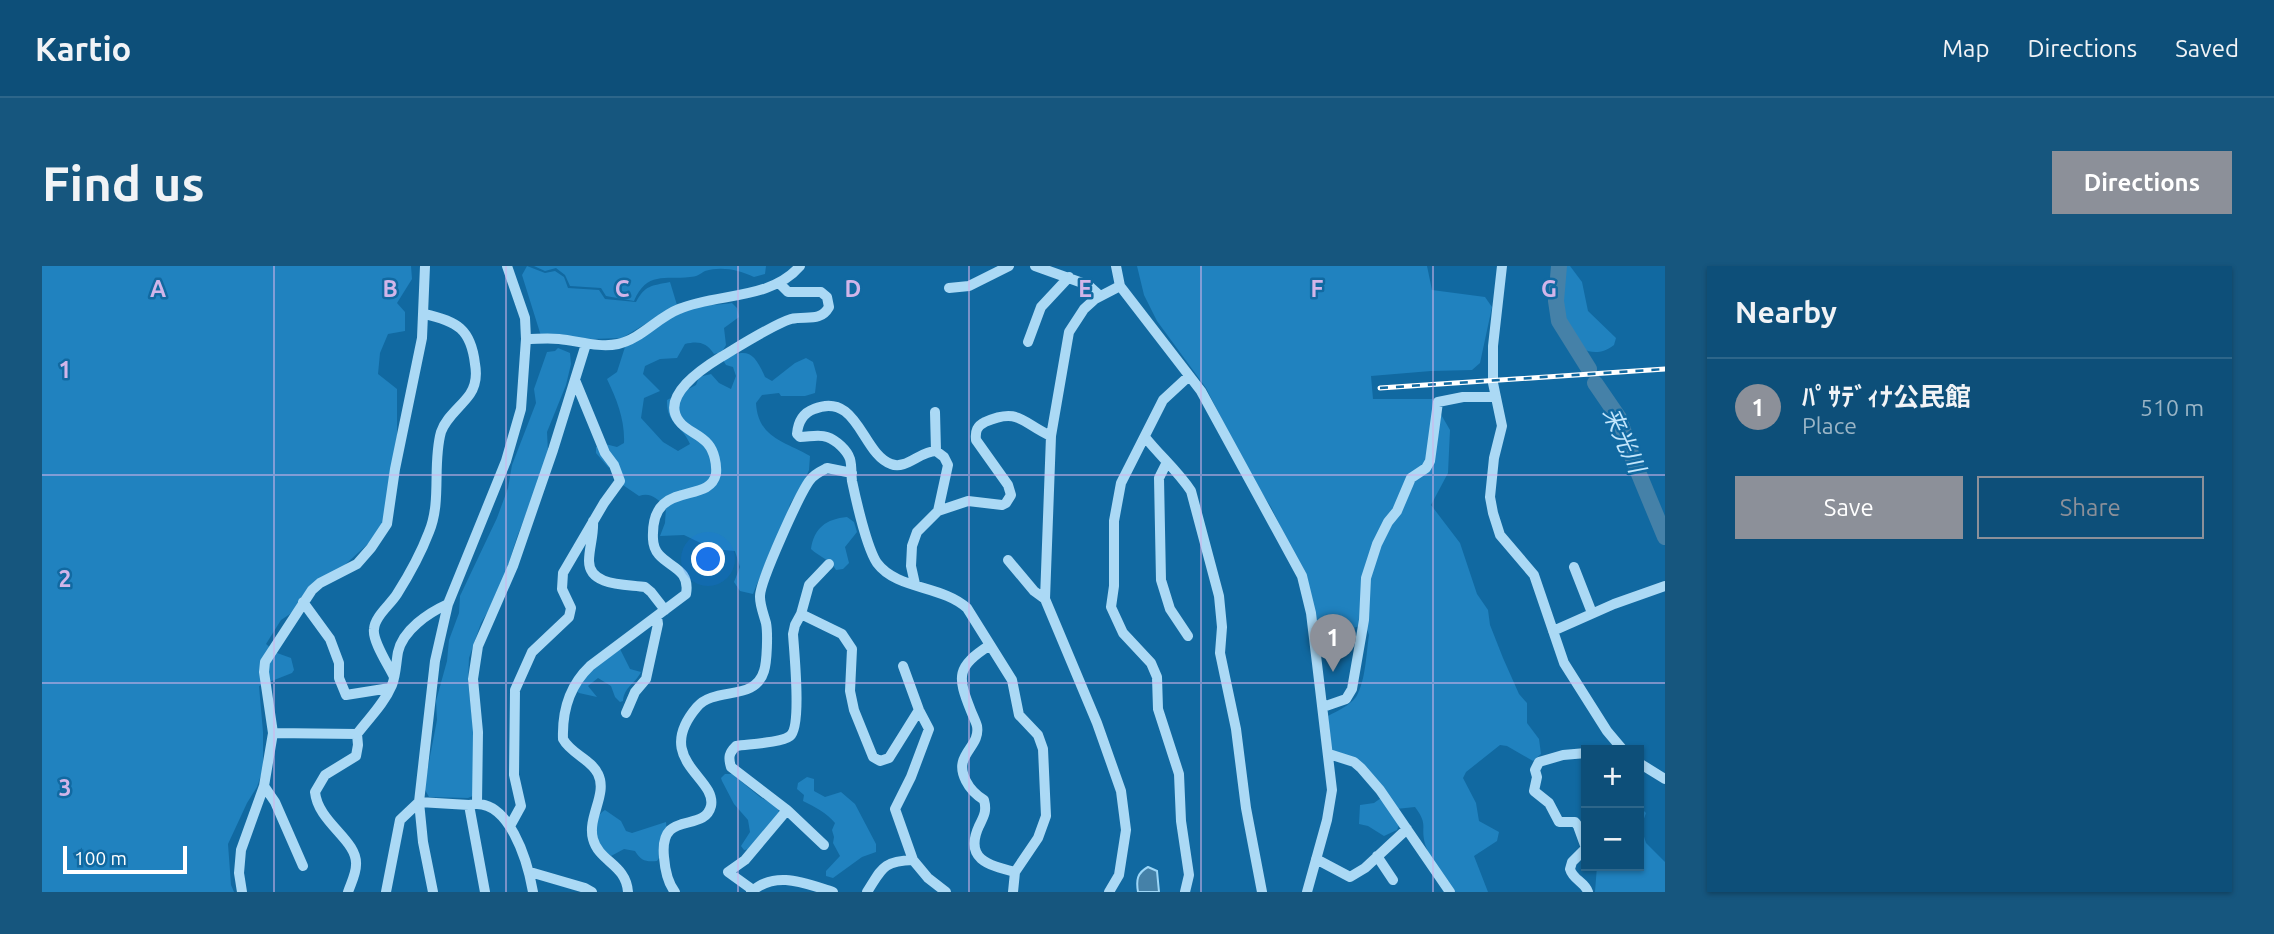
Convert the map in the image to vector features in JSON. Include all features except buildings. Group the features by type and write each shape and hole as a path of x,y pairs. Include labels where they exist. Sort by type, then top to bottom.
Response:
{"street":[{"path":"242,892 239,873 241,850 264,786 273,733 264,672 265,662 303,602 320,583 357,564 387,524 395,469 422,338 425,266"},
{"path":"433,892 423,842 419,802 435,661 448,604 515,435 521,409 526,339 522,305 507,266"},
{"path":"526,339 606,345 624,342 665,315 681,308 725,299 779,283 791,276 800,266"},
{"path":"949,288 969,286 1009,266"},
{"path":"1035,266 1088,285 1100,296"},
{"path":"1116,266 1120,286 1201,391 1302,576 1309,599 1332,790 1307,892"},
{"path":"1502,266 1493,346 1493,383 1502,426 1494,458 1490,497 1496,525 1507,545 1534,575 1564,663 1619,745"},
{"path":"1028,342 1041,307 1069,277"},
{"path":"628,892 624,875 598,850 592,836 591,827 600,787 598,774 566,745 563,732 568,699 579,676 686,594 687,581 680,570 665,562 653,542 655,517 665,501 709,485 716,472 710,445 685,427 675,414 673,407 676,396 697,373 786,321 816,317 827,312 829,302 821,292 788,292 779,283"},
{"path":"1109,892 1119,875 1126,830 1121,790 1097,723 1045,599 1051,436 1069,332 1084,309 1100,296 1120,286"},
{"path":"394,677 374,636 374,628 377,619 397,594 429,533 442,432 471,393 476,374 473,349 465,332 451,321 424,314"},
{"path":"485,892 473,804 478,732 473,680 476,654 485,625 513,566 586,344"},
{"path":"1185,892 1189,875 1181,821 1179,774 1158,709 1157,677 1151,663 1123,633 1111,607 1114,586 1114,521 1121,483 1163,400 1189,376"},
{"path":"510,826 521,806 514,775 515,690 532,652 569,617 571,608 562,589 562,573 604,503 618,486 620,476 605,453 575,380"},
{"path":"1323,708 1346,699 1352,689 1364,620 1366,578 1377,544 1397,511 1408,483 1426,468 1430,461 1438,402 1463,397 1495,397"},
{"path":"938,511 948,465 944,457 936,451 923,453 904,464 892,465 881,457 847,413 833,406 810,411 800,421 797,434 800,437 819,436 832,440 846,452 870,547 877,563 889,575 961,602 975,619 1012,680 1019,715 1038,735 1044,749 1046,816 1038,838 1015,872 1013,892"},
{"path":"934,412 936,451"},
{"path":"915,584 911,566 912,546 917,531 938,511 968,501 1002,505 1011,495 1008,485 976,440 975,432 981,424 1001,416 1014,415 1051,436"},
{"path":"1145,437 1191,491 1219,596 1222,627 1220,653 1236,729 1246,808 1262,892"},
{"path":"1166,464 1159,478 1161,580 1170,609 1188,636"},
{"path":"675,892 664,868 663,846 666,834 678,824 701,819 707,814 712,803 709,792 687,764 681,745 685,729 695,709 704,700 746,691 758,682 764,671 767,627 760,597 771,563 810,480 827,468 852,472"},
{"path":"593,521 589,560 591,572 601,580 645,587 657,599 661,613 646,679 635,691 626,713"},
{"path":"1008,560 1034,591 1045,599"},
{"path":"824,845 787,810 732,767 728,759 730,751 736,746 788,738 794,731 794,625 801,614 809,585 829,564"},
{"path":"1574,567 1592,613"},
{"path":"1553,631 1592,613 1665,586"},
{"path":"303,602 330,639 346,695 390,688"},
{"path":"348,892 356,870 355,855 318,808 315,792 325,775 356,756 357,734 373,716 390,688 398,651 409,631 435,610 448,604"},
{"path":"801,614 842,634 852,649 850,691 854,710 873,757 880,761 889,758 919,710"},
{"path":"990,645 963,670 961,676 977,727 977,736 961,762 962,773 977,796 984,800 986,807 975,837 973,847 976,854 989,866 1015,872"},
{"path":"903,666 929,729 911,778 895,809 913,860 928,878 946,892"},
{"path":"273,733 357,734"},
{"path":"1581,753 1544,760 1535,770 1537,777 1534,787 1535,793 1550,805 1559,822 1574,822 1578,825 1586,848 1570,869 1588,892"},
{"path":"1329,754 1358,764 1380,790 1450,892"},
{"path":"1644,766 1665,779"},
{"path":"264,786 275,802 303,866"},
{"path":"386,892 400,820 419,802 484,804 502,815 510,826 530,872 533,892"},
{"path":"787,810 745,860 728,872 752,891 762,883 787,879 833,892"},
{"path":"1316,859 1350,877 1365,868 1407,829"},
{"path":"1377,856 1393,880"},
{"path":"867,892 879,871 898,860 913,860"},
{"path":"530,872 592,892"}],"shaded area":[{"path":"42,266 411,266 412,279 397,303 405,312 405,331 388,334 380,353 378,374 397,389 397,437 385,521 370,542 281,620 266,644 277,653 291,658 294,670 259,686 263,769 257,787 228,844 231,885 234,892 42,892"},
{"path":"527,266 545,273 555,271 564,277 568,288 599,290 605,299 636,302 649,287 670,282 677,305 622,338 541,336 522,275"},
{"path":"534,266 766,266 765,274 754,277 718,269 692,277 657,279 645,285 634,301 606,296 601,288 570,286 565,275 556,268 545,271"},
{"path":"1137,266 1427,266 1432,290 1485,297 1492,307 1480,363 1472,370 1371,376 1373,399 1432,399 1450,430 1448,473 1431,505 1460,543 1477,594 1488,610 1490,625 1503,658 1519,694 1527,703 1527,723 1539,739 1541,754 1533,761 1507,746 1500,745 1466,772 1463,778 1476,803 1479,821 1499,832 1497,841 1474,856 1488,892 1455,892 1427,851 1423,822 1415,807 1396,809 1399,825 1397,830 1384,836 1359,824 1360,805 1374,803 1381,798 1364,767 1332,753 1328,716 1356,697 1364,675 1369,635 1367,629 1359,626 1351,629 1346,627 1329,655 1322,653 1308,583 1271,507 1250,475 1206,388 1157,321 1144,295"},
{"path":"1563,266 1570,266 1582,282 1588,311 1616,338 1614,345 1595,352 1579,346 1572,339 1561,311"},
{"path":"732,303 737,308 739,317 724,328 726,345 722,352 714,354 705,345 690,343 685,344 677,358 660,359 645,366 643,374 660,391 644,398 641,418 663,442 678,451 690,444 669,414 667,400 696,385 699,377 711,374 719,383 731,389 736,376 733,367 726,365 723,360 738,354 749,354 765,377 772,381 795,363 806,358 813,362 817,376 815,393 805,396 781,396 779,393 762,395 756,403 758,415 767,431 810,456 809,470 790,504 783,529 771,549 753,594 740,591 734,582 740,567 735,551 713,549 684,535 660,536 665,523 666,507 654,497 639,496 617,481 615,471 596,453 596,447 605,444 617,447 624,443 620,410 607,379 617,372 625,347 680,313 698,307"},
{"path":"558,348 570,353 571,364 566,385 547,432 548,452 545,465 505,575 481,623 469,658 475,795 468,798 429,797 424,788 437,720 436,701 447,661 449,640 459,613 460,596 497,518 508,488 512,465 536,403 534,389 547,352"},
{"path":"847,517 854,522 857,532 845,547 849,563 843,569 836,570 831,563 811,549 815,535 822,526"},
{"path":"620,649 630,669 641,672 625,692 623,701 620,702 615,697 611,686 598,678 588,686 597,697 579,693 574,689 581,677"},
{"path":"725,774 732,774 760,797 778,807 779,813 751,849 744,850 741,846 750,832 748,820 734,804 722,781 721,778"},
{"path":"807,777 814,779 814,791 825,797 841,792 855,804 876,844 876,852 862,857 833,878 826,876 826,871 840,856 833,843 832,830 835,823 825,813 803,801 804,795 797,789 798,783"},
{"path":"605,810 621,821 626,831 632,833 666,822 661,855 657,861 644,860 635,851 624,849 611,856 598,846 596,822"},
{"path":"1644,837 1646,843 1665,862 1665,892 1595,892 1597,871 1644,871"},
{"path":"1148,867 1157,871 1159,892 1138,892 1138,877"}],"waterway":[{"name":"来光川","path":"1559,266 1556,301 1559,321 1589,369"},
{"name":"来光川","path":"1595,383 1619,418 1665,537"}],"railway":[{"path":"1380,388 1665,369"}],"place":[{"name":"ﾊﾟｻﾃﾞｨﾅ公民館","path":"1333,672"}]}
